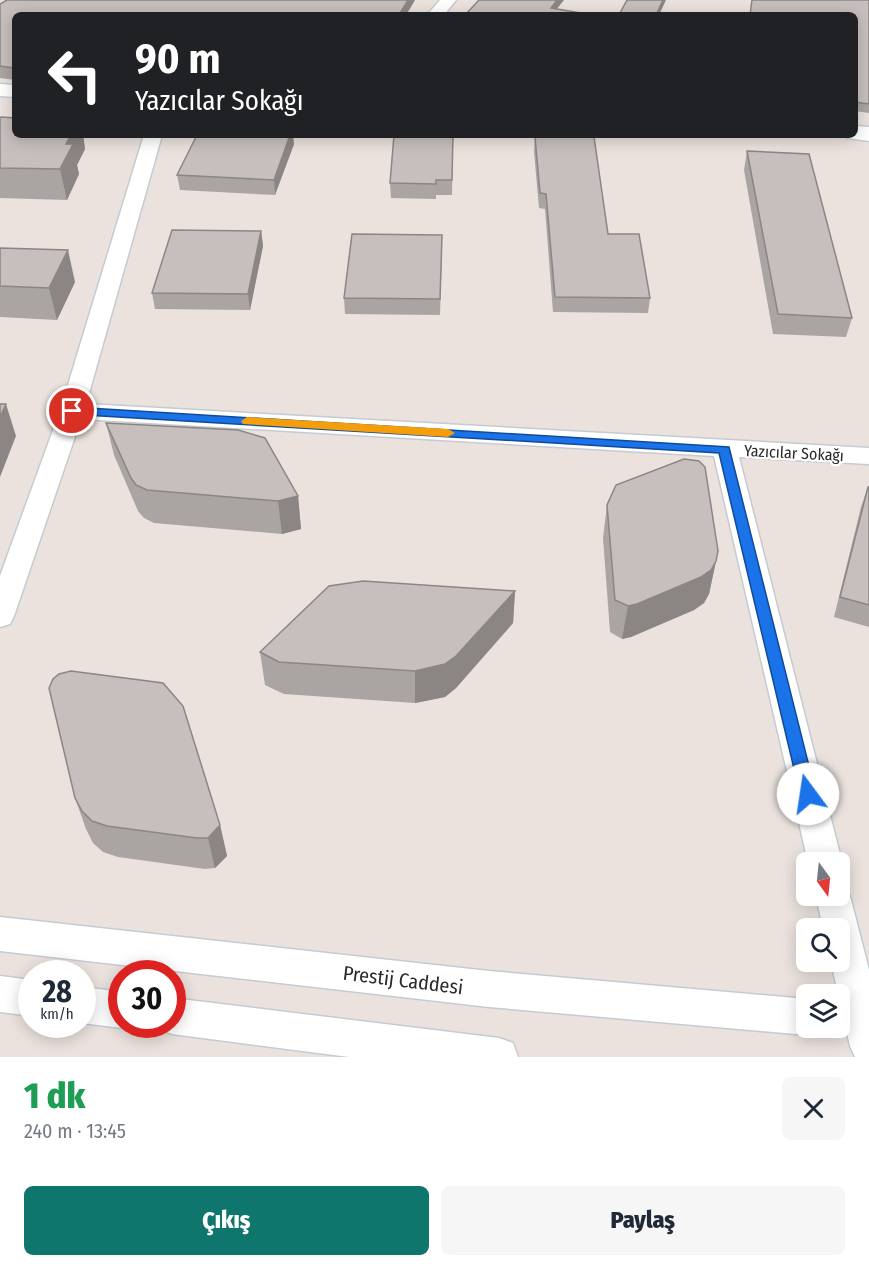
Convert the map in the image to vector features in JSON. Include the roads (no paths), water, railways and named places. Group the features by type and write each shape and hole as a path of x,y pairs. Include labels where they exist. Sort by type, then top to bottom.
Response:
{"street":[{"path":"438,12 448,0"},
{"path":"0,616 72,411 152,138"},
{"name":"Yazıcılar Sokağı","path":"72,411 725,450 869,456"},
{"path":"725,450 823,852"},
{"path":"835,906 860,1027"},
{"name":"Prestij Caddesi","path":"0,934 489,989 796,1016"},
{"path":"0,994 18,996"},
{"path":"186,1018 499,1057"}]}
